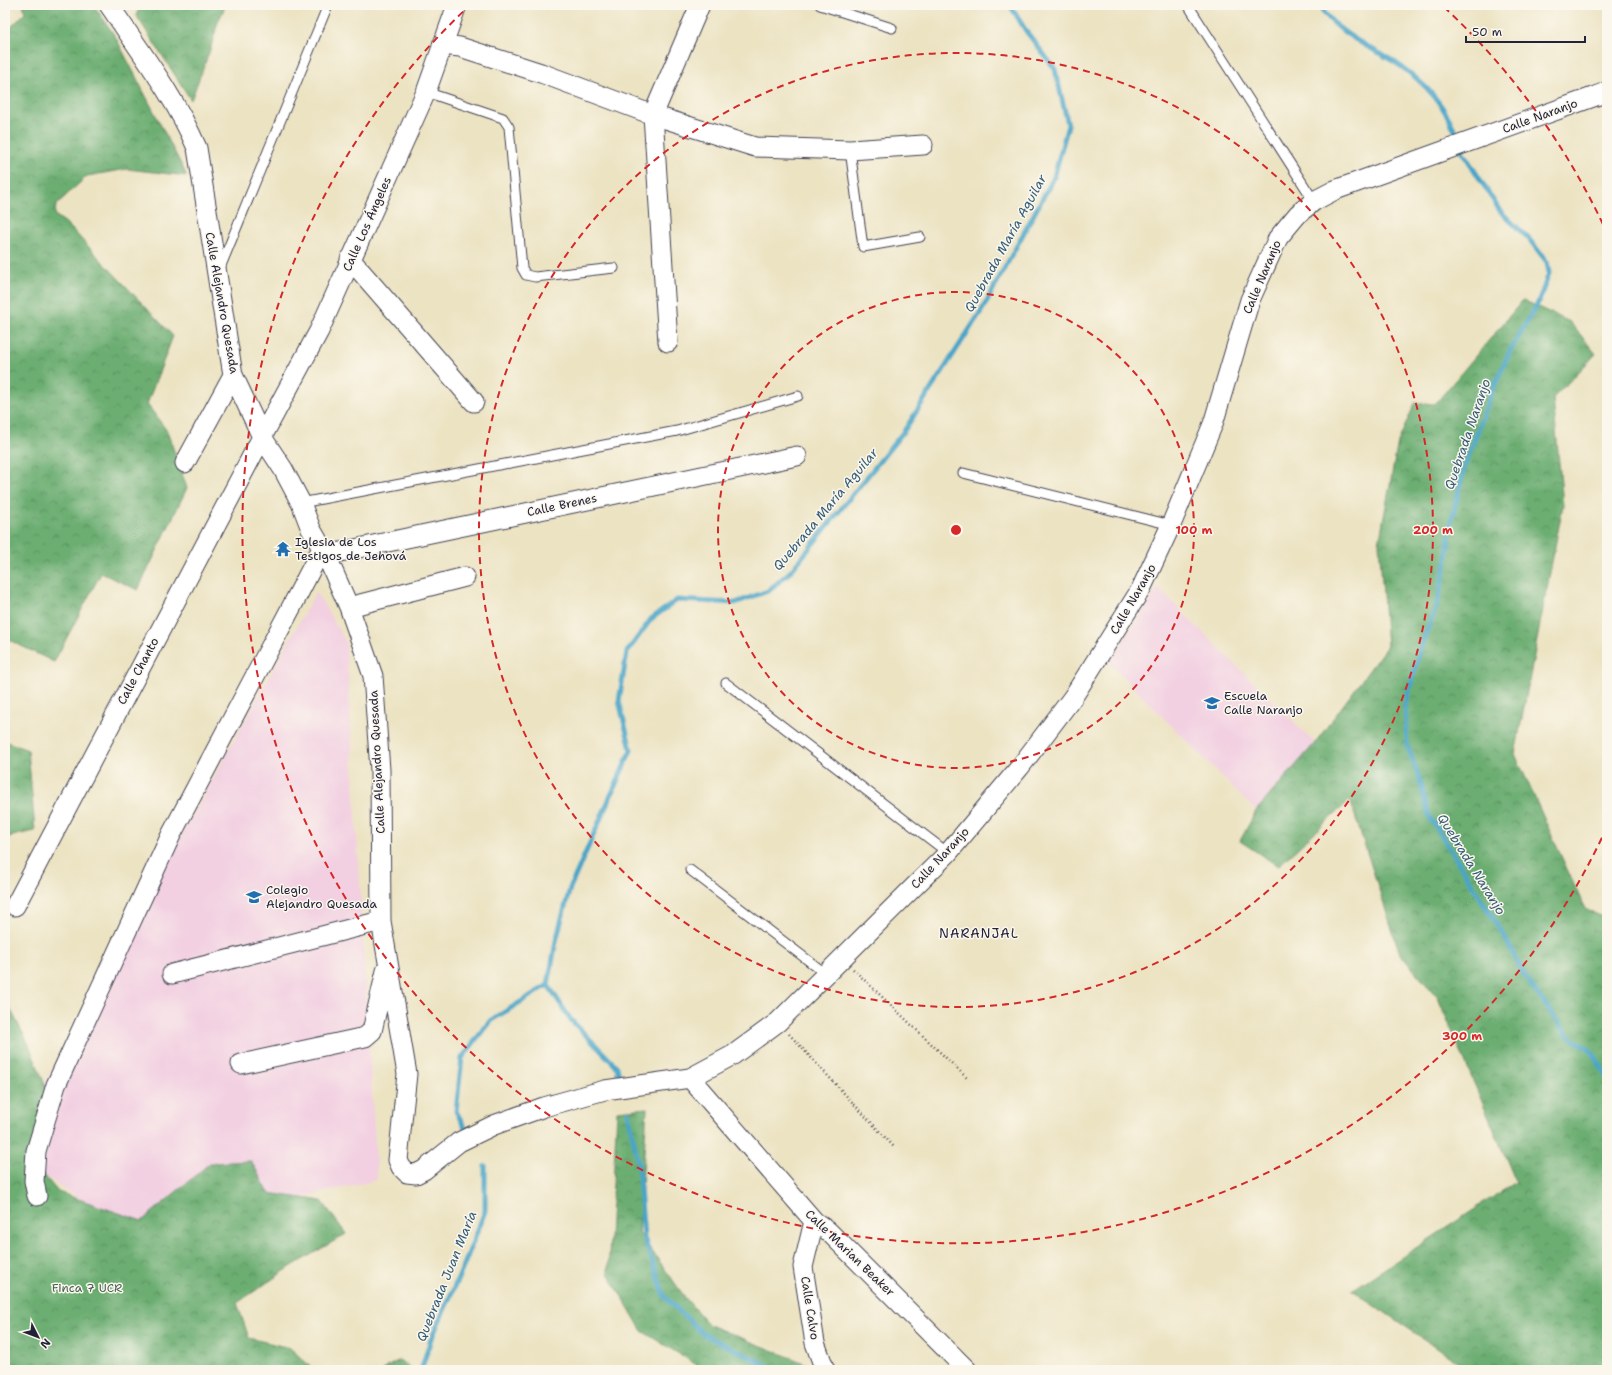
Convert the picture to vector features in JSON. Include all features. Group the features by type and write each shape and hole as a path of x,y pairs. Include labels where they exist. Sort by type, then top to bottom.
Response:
{"street":[{"name":"Calle Alejandro Quesada","path":"109,5 158,76 188,126 197,148 233,375 262,437 283,469 301,503 311,529 324,552 349,607 373,676 380,770 381,921 407,1074 398,1160 401,1167 407,1173 416,1174 424,1170 459,1142 494,1125 544,1107 605,1090 690,1078"},
{"name":"Calle Los Ángeles","path":"262,437 319,331 426,92 457,5"},
{"path":"668,342 653,115 700,5"},
{"path":"442,45 460,47 541,73 653,115 755,146 850,150 923,145"},
{"name":"Calle Naranjo","path":"690,1078 733,1055 778,1022 948,853 1020,767 1073,697 1141,589 1172,525 1213,424 1250,300 1278,238 1298,214 1314,200 1335,190 1607,92"},
{"path":"350,259 474,402"},
{"path":"184,463 233,375"},
{"name":"Calle Chanto","path":"15,906 262,437"},
{"name":"Calle Brenes","path":"324,552 797,456"},
{"path":"37,1196 34,1181 36,1151 56,1085 171,834 289,613 324,552"},
{"path":"349,607 464,577"},
{"path":"172,974 381,921"},
{"path":"241,1064 365,1037 372,1031 388,964"},
{"name":"Calle Marian Beaker","path":"690,1078 814,1221 828,1231 967,1370"},
{"name":"Calle Calvo","path":"814,1221 803,1267 815,1343 825,1370"}],"lane":[{"path":"217,274 328,5"},
{"path":"820,5 892,28"},
{"path":"1188,5 1314,200"},
{"path":"426,92 503,118 509,127 522,268 526,275 535,277 614,268"},
{"path":"850,150 863,248 920,237"},
{"path":"301,503 677,431 798,396"},
{"path":"963,473 1172,525"},
{"path":"726,683 948,853"},
{"path":"690,870 826,974"}],"path":[{"path":"842,958 967,1078"},
{"path":"778,1022 894,1147"}],"shaded area":[{"name":"Escuela Calle Naranjo","path":"1158,588 1315,743 1256,811 1109,663"},
{"name":"Colegio Alejandro Quesada","path":"316,592 346,642 377,1180 137,1235 7,1152"}],"green space":[{"path":"23,5 94,5 116,38 187,176 127,169 87,176 56,205 55,215 66,223 173,336 147,404 167,431 187,488 138,590 101,573 54,662 5,638 5,33 25,13"},
{"path":"141,5 226,5 218,22 210,50 191,100 136,15"},
{"path":"1523,300 1570,322 1596,354 1553,398 1563,505 1515,754 1585,909 1607,919 1607,1362 1596,1370 1469,1370 1352,1290 1516,1182 1438,998 1400,954 1350,800 1278,866 1240,841 1256,811 1315,743 1387,646 1379,543 1398,442 1415,403 1435,404"},
{"path":"5,741 28,750 35,831 8,837 5,842"},
{"name":"Finca 7 UCR","path":"5,999 28,1043 50,1097 27,1155 58,1192 142,1221 210,1163 251,1161 269,1193 322,1201 346,1234 292,1266 237,1303 249,1338 290,1348 312,1368 308,1370 5,1370"},
{"path":"647,1108 639,1233 687,1300 709,1325 807,1364 807,1370 705,1370 642,1331 608,1273 617,1111"},
{"path":"399,1360 414,1370 382,1370"}],"waterway":[{"name":"Quebrada María Aguilar","path":"620,1081 617,1067 571,1020 548,985 556,941 570,888 631,750 619,701 627,652 651,619 677,600 735,603 768,591 791,571 904,431 982,310 1054,177 1068,125 1055,69 1026,31 1010,5"},
{"name":"Quebrada Naranjo","path":"1319,5 1326,15 1352,38 1404,68 1424,86 1448,117 1459,142"},
{"name":"Quebrada Naranjo","path":"1461,149 1500,211 1529,239 1547,262 1549,273 1539,301 1510,351 1492,391 1465,466 1450,526 1447,558 1437,605 1421,646 1405,705 1407,745 1420,781 1429,816 1503,934 1525,977 1567,1034 1591,1051 1607,1077"},
{"name":"Quebrada Juan María","path":"468,1134 456,1111 462,1058 490,1021 548,985"},
{"name":"Quebrada María Aguilar","path":"628,1112 638,1163 644,1238 665,1297 703,1334 766,1365 773,1370"},
{"name":"Quebrada Juan María","path":"421,1370 430,1342 464,1265 485,1211 485,1166"}],"place":[{"name":"Iglesia de Los Testigos de Jehová","path":"283,549"},
{"name":"Escuela Calle Naranjo","path":"1212,703"},
{"name":"Colegio Alejandro Quesada","path":"254,897"}],"district":[{"name":"NARANJAL","path":"979,933"}]}
